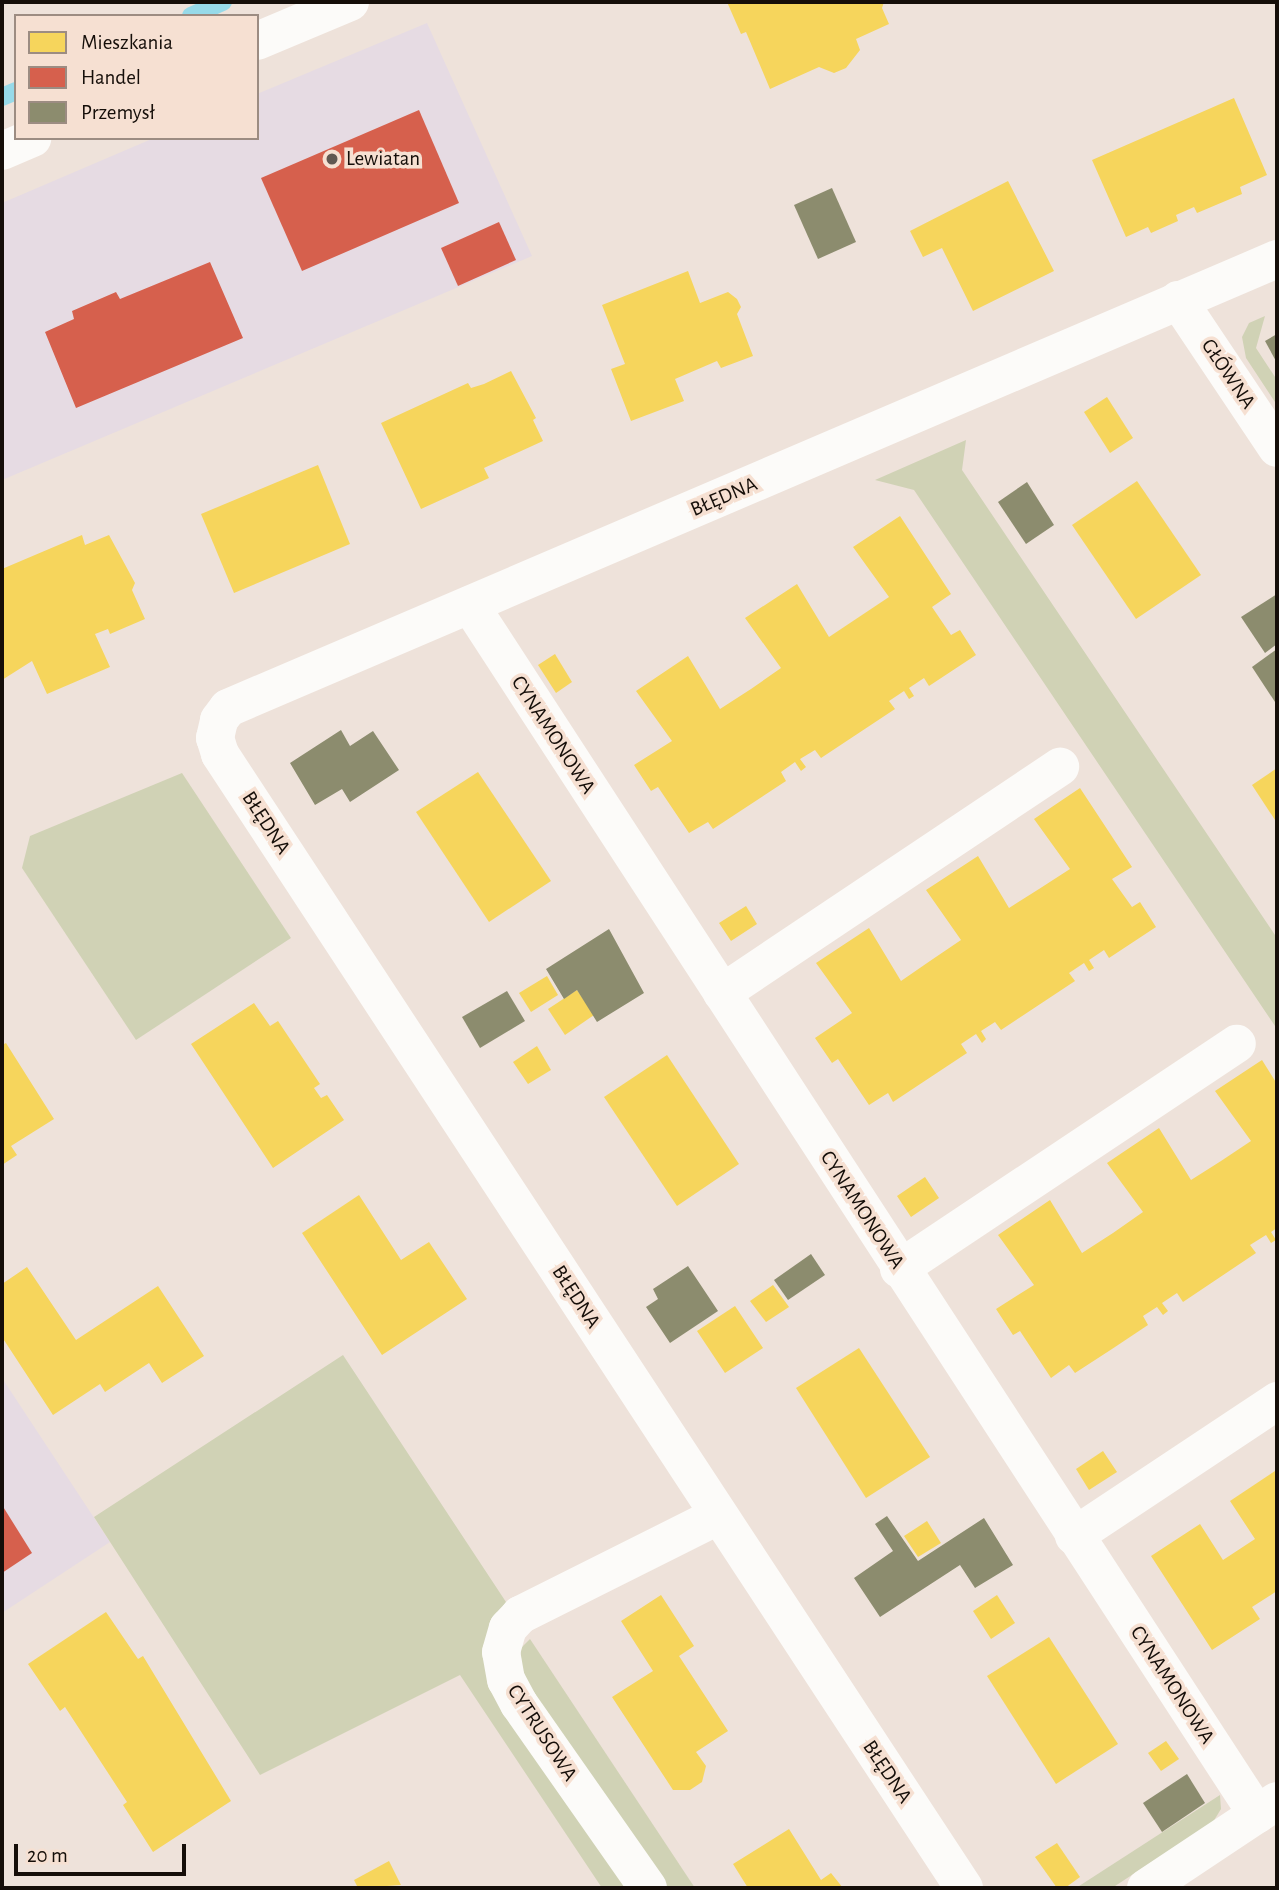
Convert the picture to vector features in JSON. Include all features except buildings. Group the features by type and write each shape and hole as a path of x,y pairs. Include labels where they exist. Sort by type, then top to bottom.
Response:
{"street":[{"path":"259,40 349,2"},
{"path":"2,151 27,140"},
{"name":"BŁĘDNA","path":"964,1888 220,754 215,738 219,720 228,708 1277,260"},
{"name":"GŁÓWNA","path":"1178,300 1277,448"},
{"name":"CYNAMONOWA","path":"470,605 1074,1536 1267,1807"},
{"path":"722,993 1060,767"},
{"path":"899,1269 1237,1044"},
{"path":"1074,1536 1277,1401"},
{"name":"CYTRUSOWA","path":"648,1888 519,1704 506,1680 501,1652 508,1628 520,1615 718,1516"},
{"path":"1146,1888 1267,1807"}],"shaded area":[{"path":"427,23 532,256 2,480 2,203 149,140 259,140 259,93"},
{"path":"2,1378 110,1542 2,1613"}],"green space":[{"path":"1265,316 1256,348 1277,380 1277,405 1246,358 1242,337 1249,323"},
{"path":"966,440 962,470 1277,938 1277,1029 914,490 875,480"},
{"path":"182,773 291,938 136,1040 22,868 30,836"},
{"path":"343,1355 506,1602 508,1614 496,1629 632,1888 602,1888 460,1675 260,1775 94,1517"},
{"path":"530,1639 695,1888 666,1888 524,1683 520,1649"},
{"path":"1220,1795 1221,1809 1213,1822 1112,1888 1076,1888"}],"waterway":[{"path":"196,14 223,2"},
{"path":"2,97 14,92"}],"place":[{"name":"Lewiatan","path":"332,159"}]}
